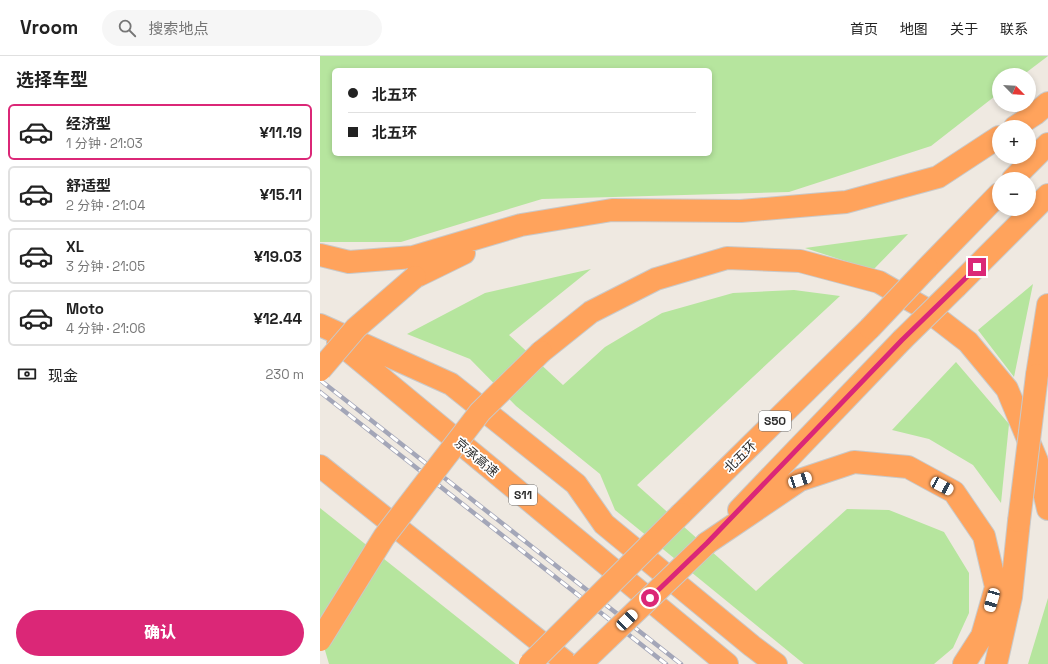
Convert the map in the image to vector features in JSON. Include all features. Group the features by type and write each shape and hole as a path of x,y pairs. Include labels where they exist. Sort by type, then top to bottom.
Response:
{"highway":[{"path":"1026,120 1048,103"},
{"path":"320,255 349,262 413,257 521,225 612,210 741,210 846,202 938,177 992,142"},
{"path":"1021,172 1048,144"},
{"name":"S50","path":"581,664 707,543 902,340 1048,195"},
{"name":"北五环","path":"530,664 870,328 992,201"},
{"path":"320,370 356,328 415,277 521,225"},
{"path":"320,640 384,537 475,418 540,352 591,312 656,279 728,258 800,262 879,282 924,308 968,342 1006,389 1037,462 1048,509"},
{"path":"996,664 1011,596 1018,521 1037,375 1048,306"},
{"path":"320,326 451,384 576,484 604,524 776,664"},
{"name":"京承高速","path":"320,326 727,664"},
{"path":"707,543 800,480 854,462 908,467 954,492 984,536 996,587 982,636 964,664"},
{"path":"320,466 568,664"}],"green space":[{"path":"320,56 1048,56 1032,68 992,68 992,98 931,146 789,192 542,199 401,242 320,242"},
{"path":"908,234 873,270 805,248"},
{"path":"591,269 509,335 563,385 605,347 662,313 733,293 794,290 840,296 637,485 756,591 847,509 889,510 944,532 969,573 969,613 953,648 934,664 804,664 615,510 600,474 516,406 470,359 407,334 485,293"},
{"path":"1033,284 1014,377 978,330"},
{"path":"956,362 1009,424 1001,503 973,465 929,439 892,430"},
{"path":"320,508 516,664 329,664 320,633"},
{"path":"1048,598 1048,664 1028,664"}],"railway":[{"path":"320,380 681,664"},
{"path":"320,392 666,664"}],"route":[{"path":"650,598 707,543 902,340 977,267"}]}
